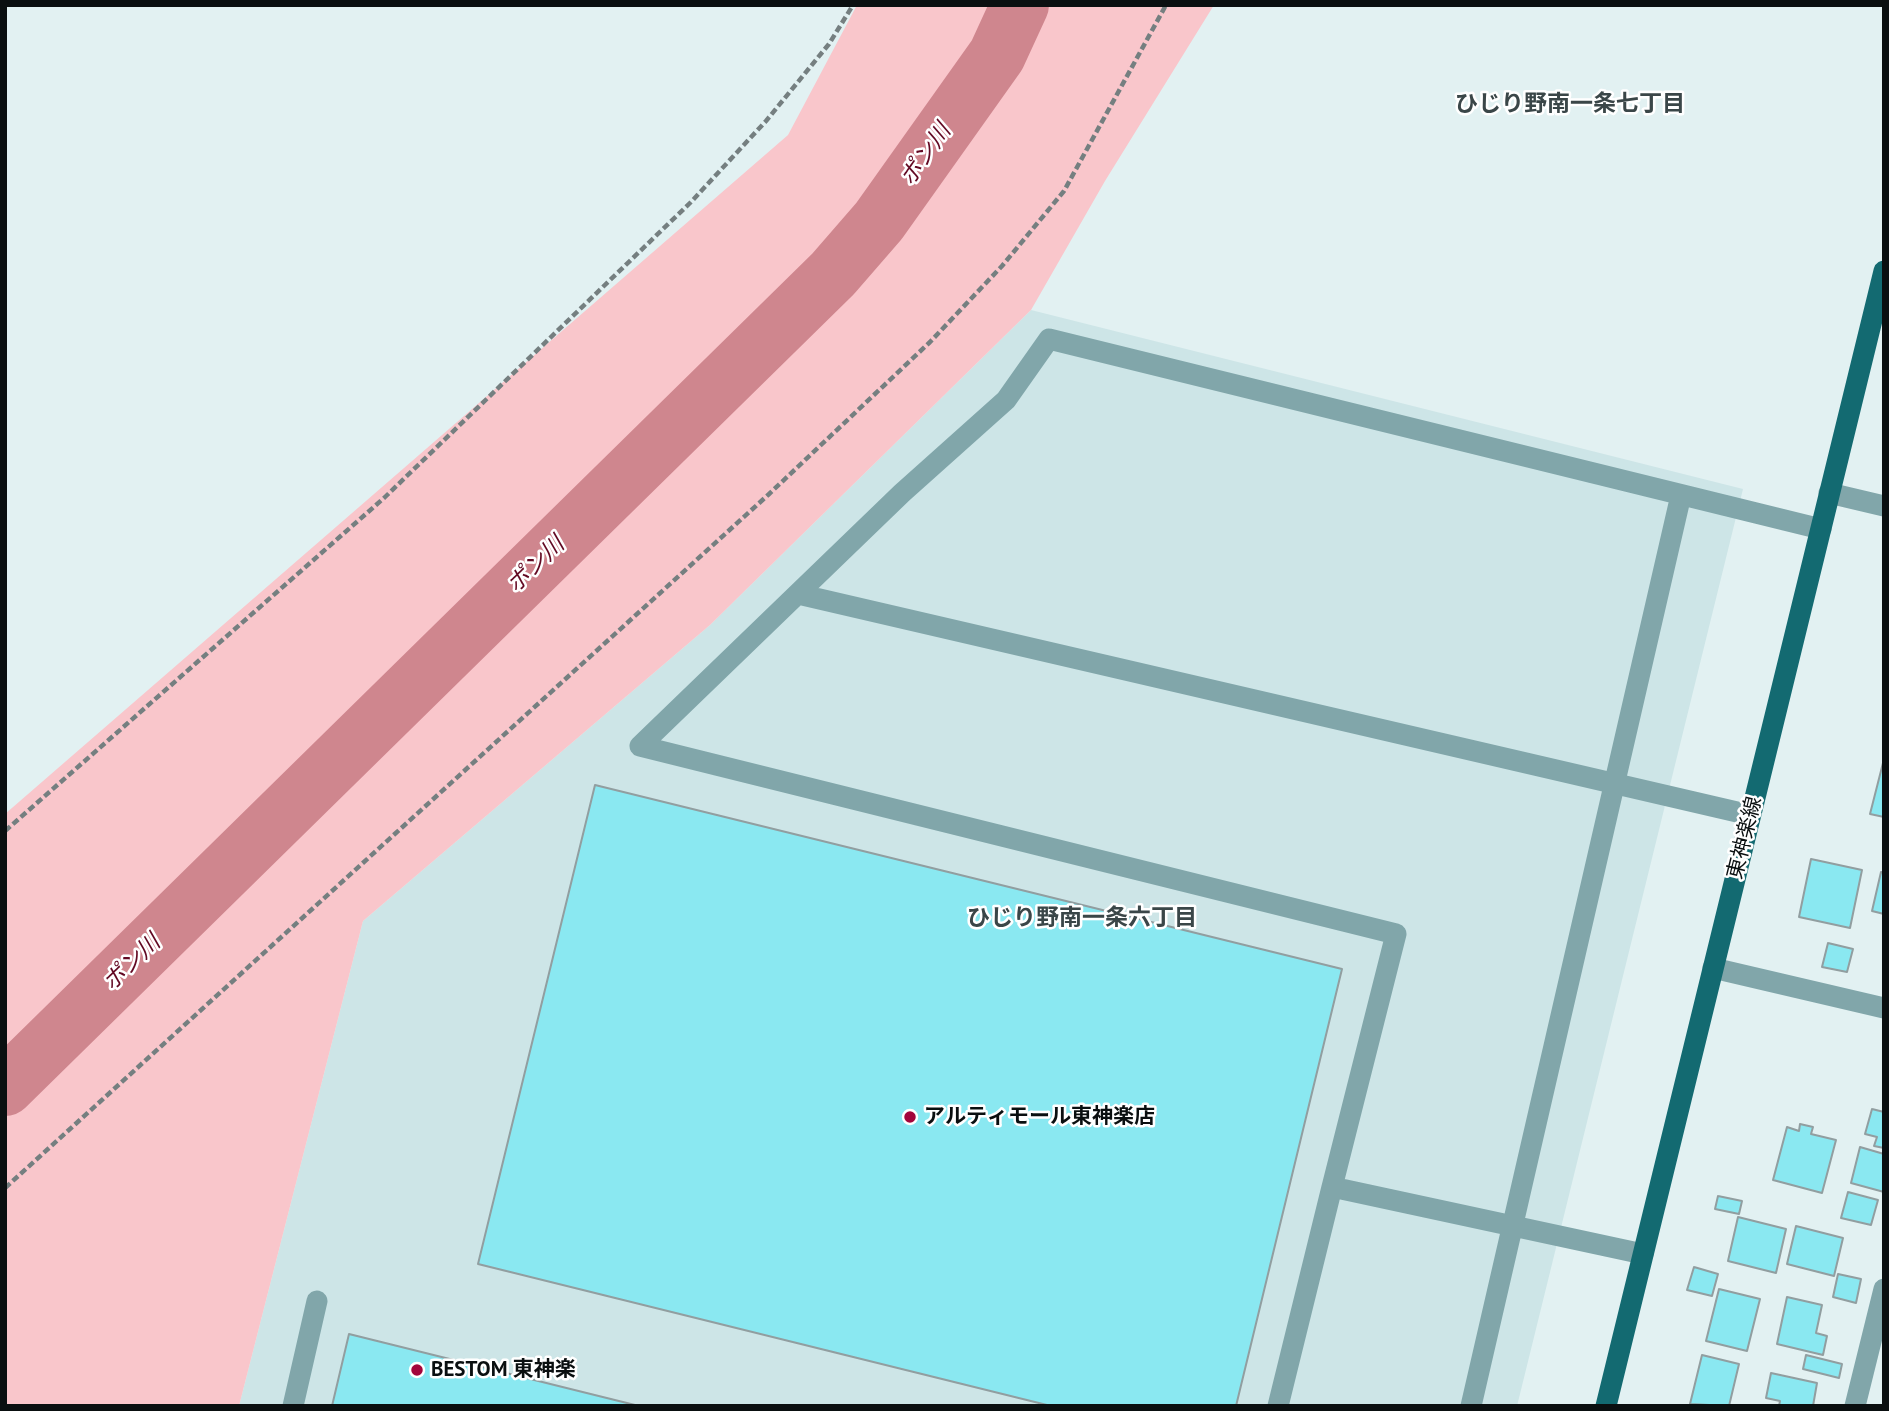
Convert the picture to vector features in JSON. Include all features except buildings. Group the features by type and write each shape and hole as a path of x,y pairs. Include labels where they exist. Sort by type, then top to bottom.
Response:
{"main road":[{"name":"東神楽線","path":"1606,1406 1884,271"}],"street":[{"path":"1278,1406 1396,934 639,746 902,493 1006,401 1049,339 1821,529"},
{"path":"1829,493 1884,506"},
{"path":"1471,1406 1681,495"},
{"path":"798,594 1750,815"},
{"path":"1713,968 1884,1009"},
{"path":"1332,1187 1643,1254"},
{"path":"1855,1406 1884,1289"},
{"path":"293,1406 317,1301"}],"path":[{"path":"5,831 384,498 691,202 766,121 829,44 853,5"},
{"path":"5,1188 768,495 930,342 1002,266 1064,191 1166,5"}],"shaded area":[{"path":"857,5 1214,5 1105,181 1031,310 710,625 363,921 239,1406 5,1406 5,814 788,135"},
{"path":"1031,310 1743,489 1517,1406 239,1406 363,921 710,625"}],"waterway":[{"name":"ポン川","path":"5,1087 833,274 879,221 997,55 1020,5"}],"place":[{"name":"アルティモール東神楽店","path":"910,1117"},
{"name":"BESTOM 東神楽","path":"417,1370"}],"district":[{"name":"ひじり野南一条七丁目","path":"1570,104"},
{"name":"ひじり野南一条六丁目","path":"1082,918"}]}
